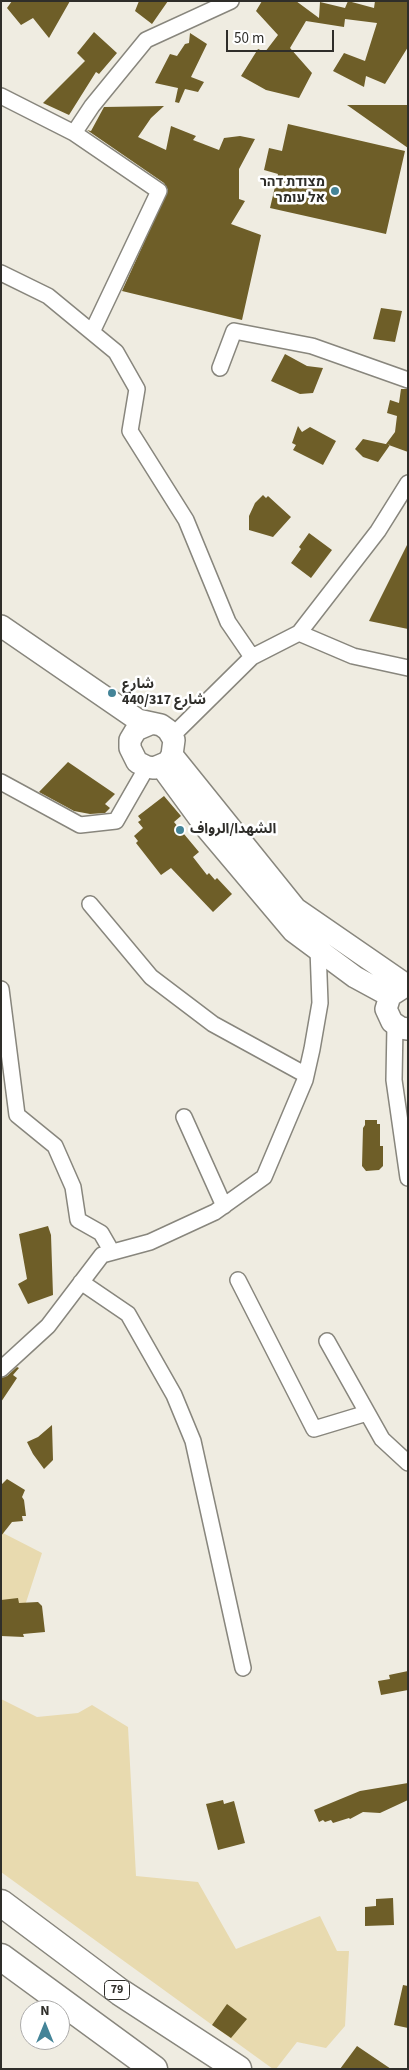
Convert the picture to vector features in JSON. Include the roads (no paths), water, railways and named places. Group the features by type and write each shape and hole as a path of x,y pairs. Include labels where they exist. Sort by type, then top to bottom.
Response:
{"highway":[{"name":"79","path":"1,1903 120,1992 238,2069"},
{"path":"1,1957 154,2069"}],"street":[{"path":"74,132 92,106 146,40 231,1"},
{"path":"1,96 74,132 160,191 92,332"},
{"path":"1,273 48,296 116,352 137,389 130,430 186,520 228,622 252,657"},
{"path":"220,368 234,331 312,346 408,380"},
{"path":"1,782 80,824 116,821 163,756 252,657 299,632 378,531 408,483"},
{"path":"1,626 138,720 142,728"},
{"path":"299,632 353,656 408,668"},
{"path":"1,638 142,728 161,725 163,756 207,829 293,931 355,977 402,990"},
{"path":"142,728 130,748 132,756 137,762 163,756"},
{"path":"163,756 296,909 402,990"},
{"path":"90,904 151,977 212,1024 306,1075"},
{"path":"1,1369 48,1326 102,1255 150,1242 215,1212 264,1178 306,1075 320,1003 318,949"},
{"path":"1,989 17,1115 55,1146 73,1188 78,1220 101,1233 112,1252"},
{"path":"402,990 386,1009 388,1016 401,1027 394,1080 408,1178"},
{"path":"184,1117 224,1206"},
{"path":"238,1280 314,1429 367,1413"},
{"path":"81,1282 128,1314 174,1395 193,1441 243,1668"},
{"path":"327,1342 382,1439 408,1463"}],"place":[{"name":"מצודת דהר אל עומר","path":"335,191"},
{"name":"شارع 440/شارع 317","path":"112,693"},
{"name":"الشهدا/الرواف","path":"180,830"}]}
